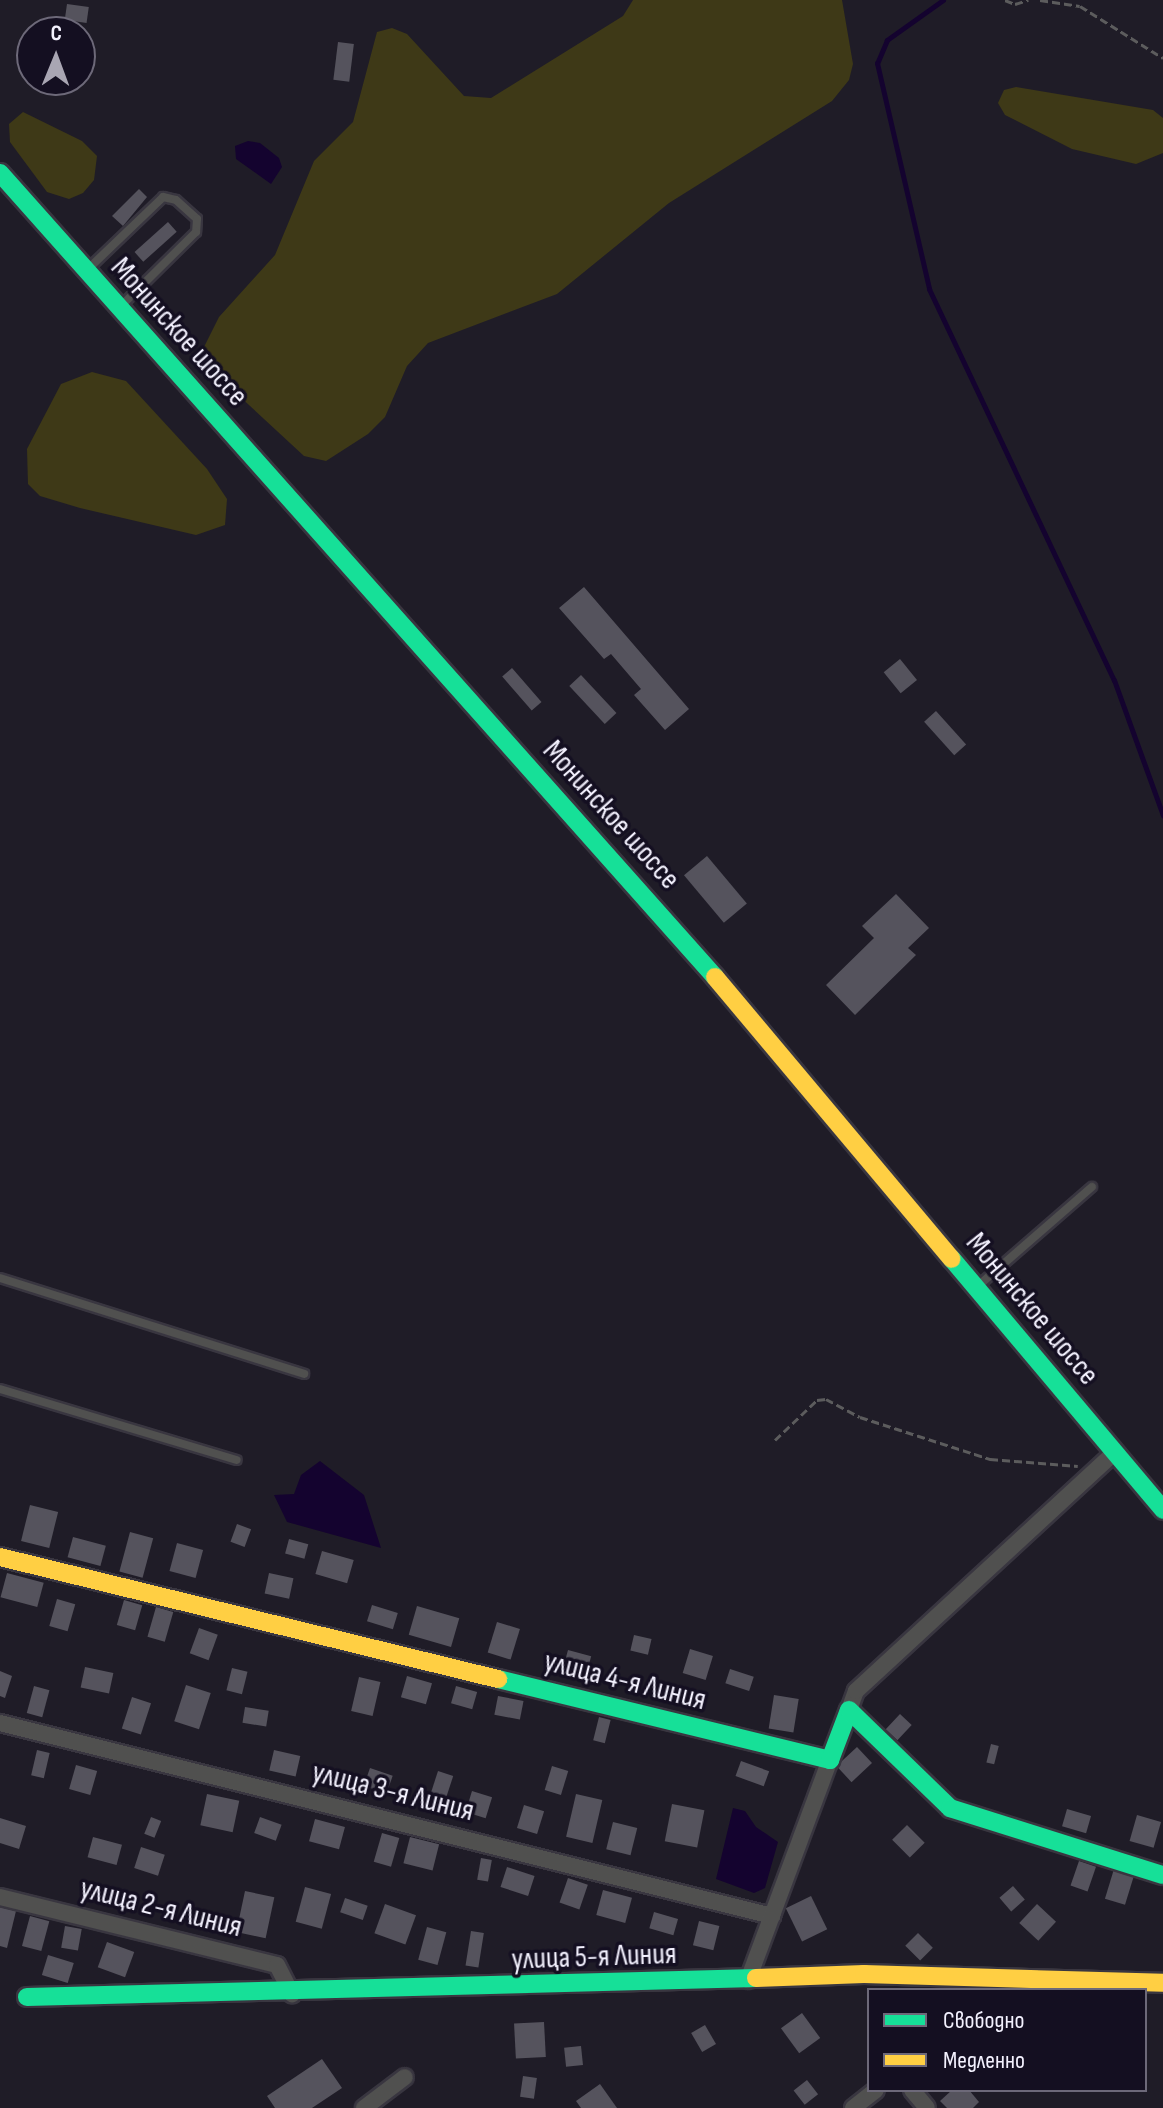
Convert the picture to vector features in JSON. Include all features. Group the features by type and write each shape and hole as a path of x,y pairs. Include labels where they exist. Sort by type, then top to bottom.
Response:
{"street":[{"name":"Монинское шоссе","path":"0,173 649,899 1163,1510"},
{"path":"748,1980 856,1691 1115,1452"},
{"name":"улица 4-я Линия","path":"0,1557 830,1760"},
{"path":"849,1710 950,1808 1163,1875"},
{"name":"улица 3-я Линия","path":"0,1723 772,1916"},
{"name":"улица 2-я Линия","path":"0,1897 277,1965 292,1994"},
{"name":"улица 5-я Линия","path":"27,1997 292,1994 864,1974 1163,1983"},
{"path":"364,2108 405,2077"},
{"path":"853,2108 873,2092"},
{"path":"914,2092 927,2108"}],"lane":[{"path":"86,270 163,197 176,200 197,219 196,232 120,307"},
{"path":"977,1287 1039,1239 1092,1187"},
{"path":"0,1278 304,1374"},
{"path":"0,1389 237,1460"}],"path":[{"path":"1005,0 1028,0"},
{"path":"1040,0 1080,6 1163,58"},
{"path":"775,1440 817,1400 826,1399 860,1417 990,1459 1098,1469"}],"shaded area":[{"path":"633,0 842,0 853,64 849,80 832,101 669,203 557,294 428,343 407,366 385,417 368,434 326,461 304,456 209,368 201,353 219,317 275,255 314,161 353,122 377,32 392,28 407,34 464,96 491,98 623,16"},
{"path":"1016,87 1153,110 1163,118 1163,153 1136,164 1072,149 1005,115 998,103 1004,90"},
{"path":"23,112 82,141 97,156 94,180 83,193 69,199 47,192 10,142 9,124"},
{"path":"248,141 260,143 279,158 282,167 271,184 236,159 235,146"},
{"path":"92,372 126,381 207,469 227,499 225,525 196,535 40,496 28,484 27,449 61,384"},
{"path":"320,1461 364,1495 381,1548 287,1522 274,1495 294,1494 301,1475"},
{"path":"733,1808 745,1811 756,1827 778,1842 765,1888 754,1893 716,1879"}],"building":[{"path":"67,4 89,7 88,16 65,16"},
{"path":"338,42 354,44 349,82 333,80"},
{"path":"139,189 147,197 123,226 112,216"},
{"path":"168,222 177,232 143,262 135,252"},
{"path":"584,587 689,709 665,730 634,695 641,689 611,654 604,659 559,608"},
{"path":"900,659 917,680 901,693 884,672"},
{"path":"512,668 542,702 532,710 502,677"},
{"path":"581,675 616,713 605,724 569,686"},
{"path":"936,711 966,744 954,755 924,722"},
{"path":"707,856 747,903 724,923 684,875"},
{"path":"896,894 929,928 908,948 916,955 855,1015 826,985 874,938 862,926"},
{"path":"30,1505 58,1512 49,1548 21,1541"},
{"path":"237,1524 251,1529 245,1547 231,1542"},
{"path":"130,1532 153,1538 143,1578 119,1572"},
{"path":"73,1537 106,1546 100,1566 68,1557"},
{"path":"289,1539 308,1544 304,1559 285,1553"},
{"path":"177,1543 203,1550 196,1578 169,1571"},
{"path":"322,1551 354,1560 347,1583 315,1574"},
{"path":"7,1573 44,1583 37,1607 1,1597"},
{"path":"269,1573 293,1578 289,1599 265,1594"},
{"path":"57,1599 75,1604 68,1631 49,1626"},
{"path":"124,1600 142,1605 135,1630 117,1625"},
{"path":"372,1605 398,1613 393,1629 367,1621"},
{"path":"417,1606 459,1618 451,1647 409,1635"},
{"path":"156,1607 173,1612 165,1642 147,1637"},
{"path":"497,1622 520,1629 511,1660 488,1653"},
{"path":"199,1628 218,1635 209,1660 190,1653"},
{"path":"634,1635 652,1639 648,1655 630,1651"},
{"path":"690,1649 713,1656 706,1680 683,1673"},
{"path":"568,1650 591,1656 584,1681 561,1675"},
{"path":"85,1667 113,1673 109,1694 81,1688"},
{"path":"232,1668 248,1672 242,1694 226,1690"},
{"path":"730,1669 754,1677 749,1691 725,1683"},
{"path":"0,1671 12,1676 5,1698 0,1696"},
{"path":"407,1676 432,1683 426,1704 401,1697"},
{"path":"359,1677 380,1682 373,1716 351,1711"},
{"path":"186,1685 211,1693 199,1729 174,1721"},
{"path":"34,1686 49,1690 42,1717 27,1713"},
{"path":"456,1686 477,1692 472,1709 451,1703"},
{"path":"774,1695 799,1699 793,1732 769,1729"},
{"path":"498,1696 524,1701 520,1720 494,1715"},
{"path":"132,1697 151,1703 141,1735 122,1728"},
{"path":"245,1707 269,1711 266,1727 242,1723"},
{"path":"900,1714 912,1725 897,1740 886,1729"},
{"path":"599,1717 611,1720 605,1743 593,1740"},
{"path":"991,1744 999,1746 994,1764 986,1762"},
{"path":"857,1747 872,1763 852,1782 837,1766"},
{"path":"37,1750 50,1753 44,1778 31,1775"},
{"path":"274,1750 300,1756 296,1777 269,1770"},
{"path":"741,1761 769,1771 764,1786 736,1776"},
{"path":"76,1765 97,1771 90,1795 69,1789"},
{"path":"552,1766 568,1771 561,1795 545,1790"},
{"path":"370,1768 393,1776 387,1794 364,1786"},
{"path":"438,1771 453,1776 445,1802 430,1797"},
{"path":"472,1791 492,1797 486,1818 466,1812"},
{"path":"207,1794 239,1801 233,1832 200,1825"},
{"path":"576,1794 602,1800 592,1843 566,1837"},
{"path":"672,1804 704,1810 697,1848 665,1841"},
{"path":"524,1805 544,1811 537,1834 517,1828"},
{"path":"1067,1809 1091,1816 1086,1833 1062,1826"},
{"path":"1137,1815 1161,1822 1154,1848 1130,1841"},
{"path":"151,1817 161,1821 154,1838 144,1834"},
{"path":"260,1817 282,1825 276,1841 254,1833"},
{"path":"0,1818 26,1826 19,1849 0,1843"},
{"path":"315,1819 345,1827 339,1849 309,1841"},
{"path":"613,1822 637,1828 630,1855 606,1849"},
{"path":"907,1825 925,1843 910,1858 892,1840"},
{"path":"382,1833 399,1838 391,1867 374,1862"},
{"path":"93,1837 122,1845 117,1865 88,1857"},
{"path":"410,1837 439,1844 433,1870 403,1863"},
{"path":"141,1847 165,1855 158,1876 134,1868"},
{"path":"481,1858 492,1860 488,1882 477,1880"},
{"path":"1079,1861 1096,1867 1088,1891 1071,1886"},
{"path":"507,1867 535,1876 528,1896 501,1887"},
{"path":"1114,1869 1134,1875 1125,1905 1105,1899"},
{"path":"568,1878 588,1885 579,1909 560,1903"},
{"path":"1013,1886 1025,1900 1011,1911 999,1898"},
{"path":"305,1887 331,1894 322,1929 296,1922"},
{"path":"603,1890 632,1898 625,1923 596,1915"},
{"path":"245,1891 274,1897 266,1938 236,1932"},
{"path":"811,1896 827,1929 802,1942 786,1908"},
{"path":"345,1898 368,1906 363,1920 340,1912"},
{"path":"385,1904 416,1915 405,1944 374,1933"},
{"path":"1037,1904 1056,1922 1038,1941 1019,1923"},
{"path":"0,1907 16,1911 7,1948 0,1946"},
{"path":"654,1912 678,1919 673,1935 649,1928"},
{"path":"30,1916 49,1921 41,1951 22,1946"},
{"path":"699,1921 719,1926 713,1950 693,1945"},
{"path":"65,1926 82,1929 78,1951 61,1948"},
{"path":"427,1927 446,1932 438,1965 418,1960"},
{"path":"471,1931 484,1933 478,1968 466,1966"},
{"path":"918,1933 933,1948 920,1961 905,1946"},
{"path":"107,1942 134,1952 125,1977 98,1967"},
{"path":"48,1955 74,1963 68,1983 42,1975"},
{"path":"802,2013 820,2038 799,2053 781,2028"},
{"path":"544,2022 546,2057 516,2059 514,2024"},
{"path":"705,2025 716,2044 702,2052 691,2033"},
{"path":"581,2046 583,2065 566,2067 564,2048"},
{"path":"322,2059 342,2088 312,2108 275,2108 267,2096"},
{"path":"523,2076 537,2078 534,2099 520,2097"},
{"path":"807,2080 818,2094 805,2105 794,2090"},
{"path":"600,2084 617,2108 581,2108 576,2101"},
{"path":"950,2092 971,2092 979,2102 973,2108 947,2108 940,2101"}],"waterway":[{"path":"943,0 887,40 877,63 929,289 1114,680 1163,815"}],"traffic: fast":[{"path":"0,173 715,977"},
{"path":"952,1259 1163,1510"},
{"path":"498,1679 830,1760 849,1710 950,1808 1163,1875"},
{"path":"27,1997 756,1978"}],"traffic: slow":[{"path":"715,977 952,1259"},
{"path":"0,1557 498,1679"},
{"path":"756,1978 864,1974 1163,1983"}]}
